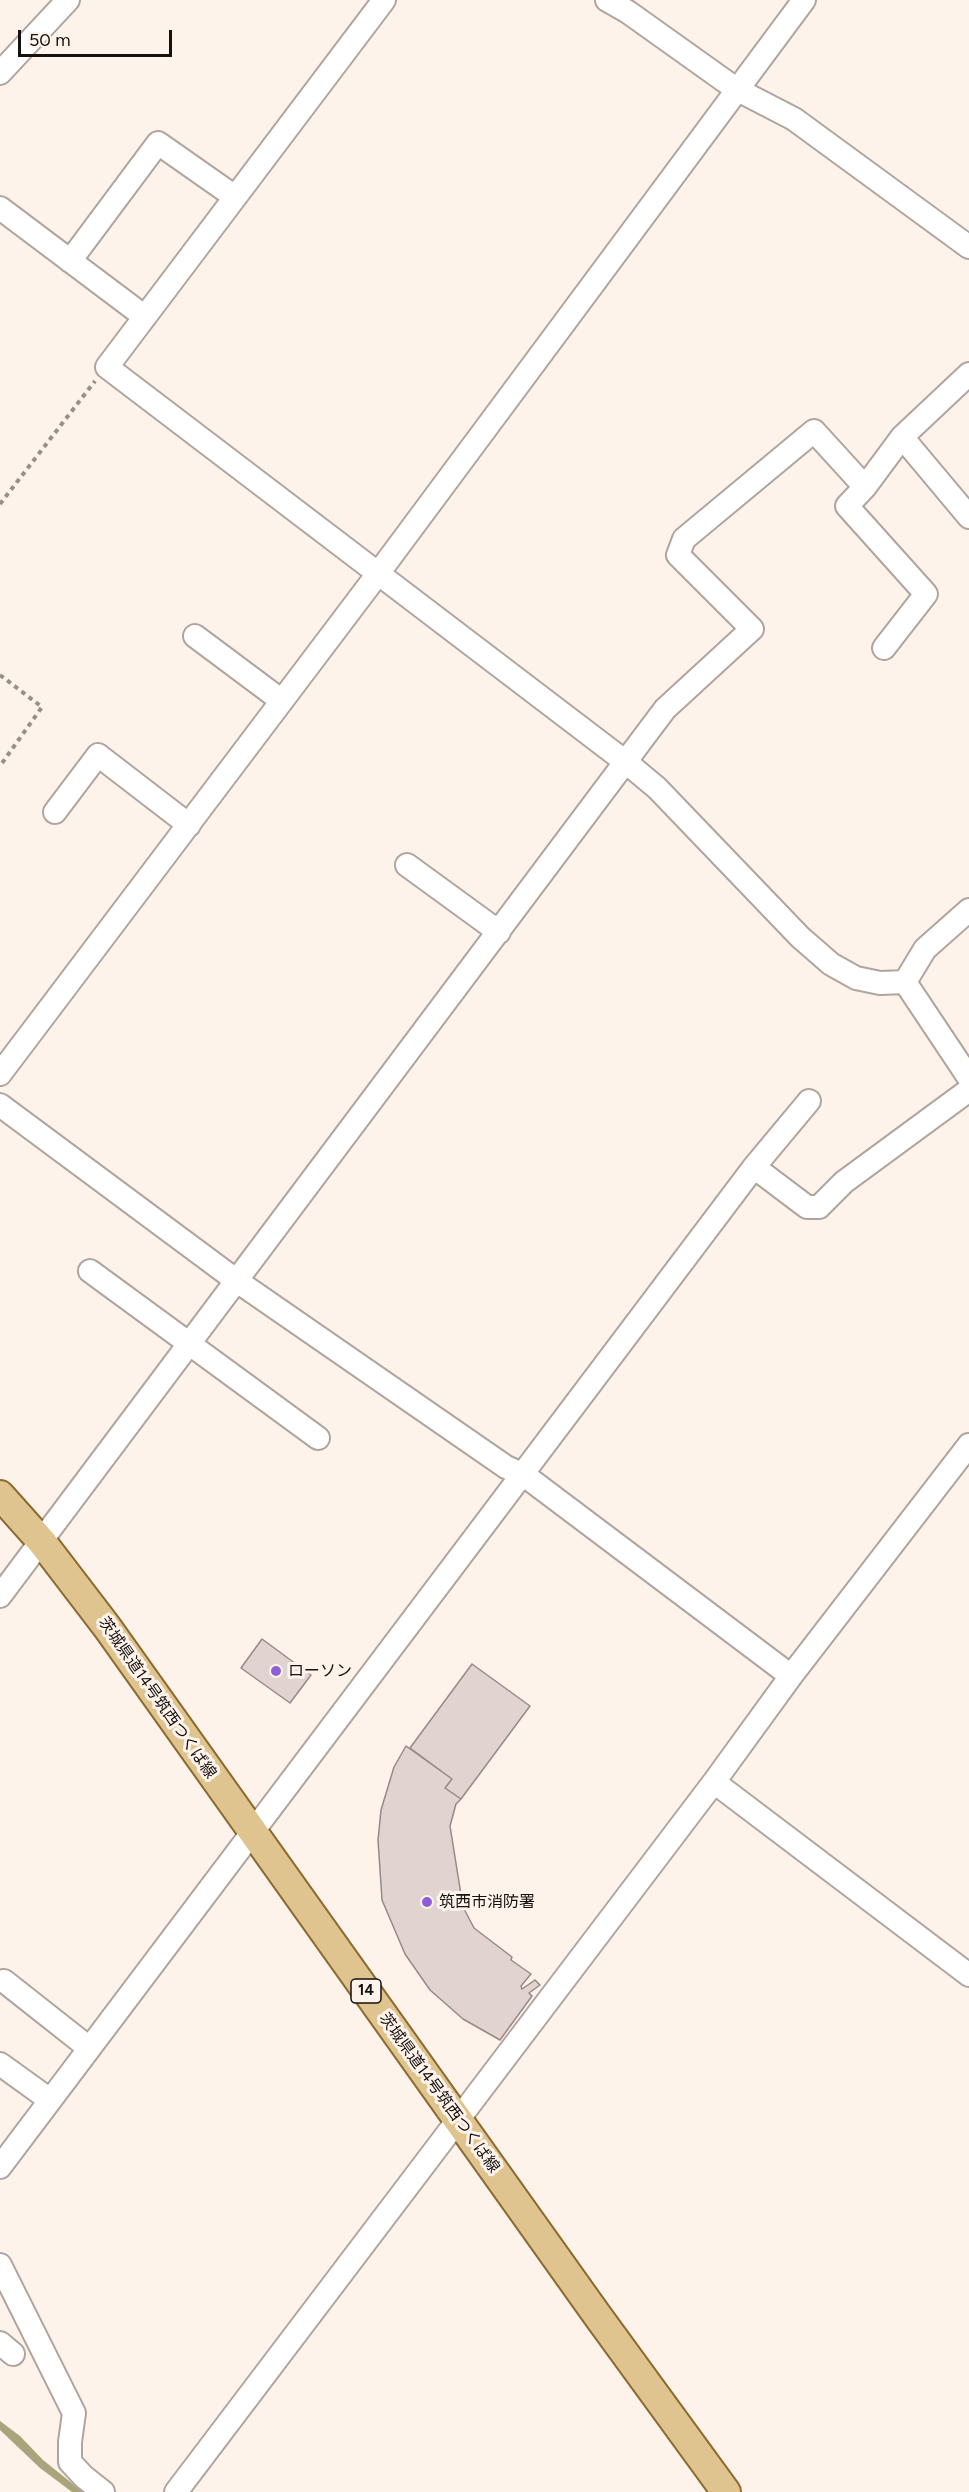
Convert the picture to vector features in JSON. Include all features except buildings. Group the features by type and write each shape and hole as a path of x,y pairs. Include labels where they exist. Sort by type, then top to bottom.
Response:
{"main road":[{"name":"茨城県道14号筑西つくば線","path":"0,1495 42,1542 107,1627 726,2492"}],"street":[{"path":"0,73 68,0"},
{"path":"607,0 628,12 736,89 794,118 969,247"},
{"path":"0,1074 377,575 804,0"},
{"path":"382,1 107,367 377,575 627,763 657,788 800,937 831,964 856,978 880,983 905,982"},
{"path":"70,261 158,143 235,197"},
{"path":"0,208 145,317"},
{"path":"884,648 926,594 847,506 865,487 902,437 969,374"},
{"path":"0,1596 627,763 665,709 752,629 678,555 684,539 814,431 865,487"},
{"path":"902,437 969,517"},
{"path":"195,636 282,701"},
{"path":"55,812 98,755 189,825"},
{"path":"407,864 499,932"},
{"path":"905,982 926,949 969,909"},
{"path":"905,982 969,1078"},
{"path":"754,1167 807,1207 819,1207 844,1182 969,1090"},
{"path":"0,2167 754,1167 810,1101"},
{"path":"0,1106 237,1281 506,1467 524,1474 791,1676"},
{"path":"90,1271 318,1438"},
{"path":"176,2492 714,1782 791,1676 969,1446"},
{"path":"714,1782 969,1975"},
{"path":"4,1981 89,2048"},
{"path":"0,2064 50,2100"},
{"path":"0,2265 74,2413 70,2462 84,2477 104,2492"}],"path":[{"path":"0,504 107,367"},
{"path":"0,675 42,707 0,766"}],"shaded area":[{"path":"0,2421 83,2492 72,2492 40,2468 0,2430"}],"place":[{"name":"ローソン","path":"276,1671"},
{"name":"筑西市消防署","path":"427,1902"}]}
